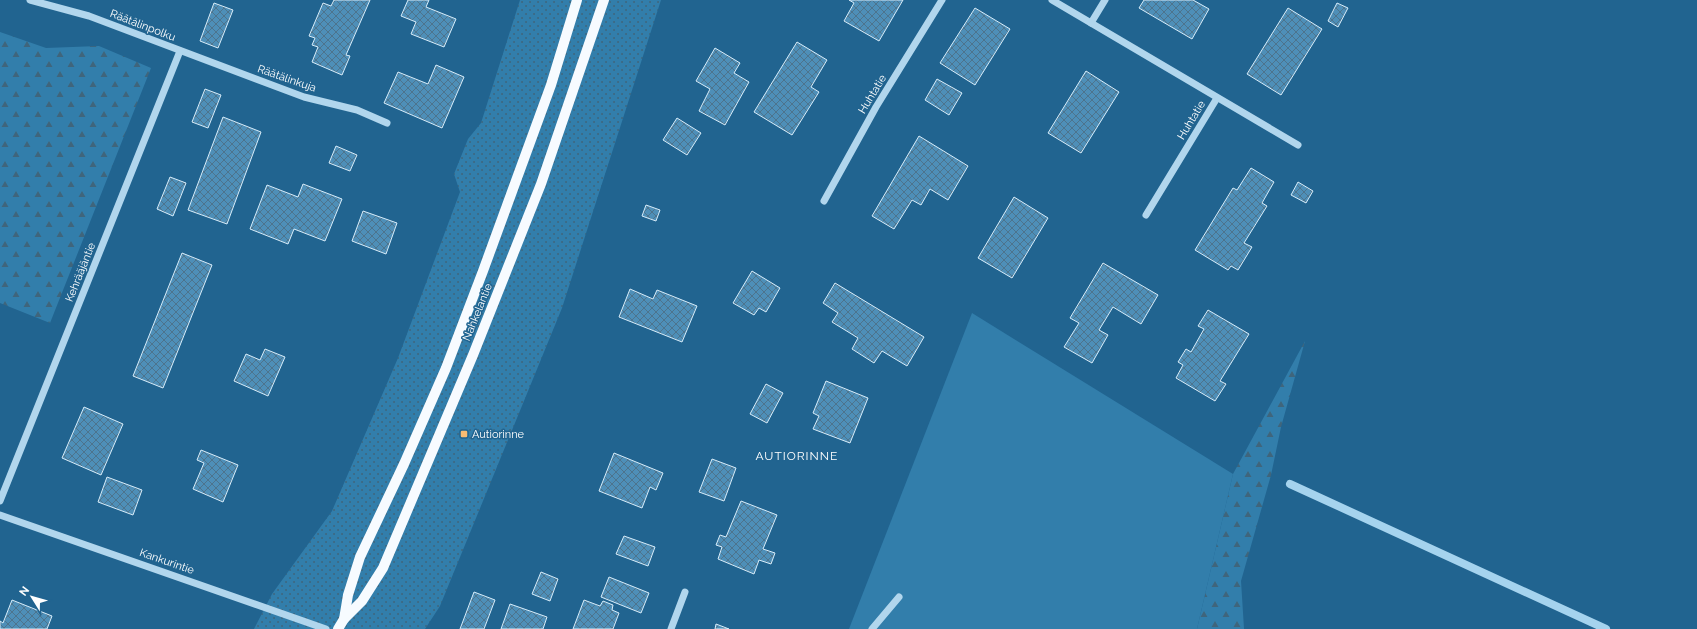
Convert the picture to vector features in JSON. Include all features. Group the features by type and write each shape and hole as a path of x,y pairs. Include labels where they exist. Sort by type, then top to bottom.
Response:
{"main road":[{"name":"Nahkelantie","path":"344,619 348,595 360,557 404,464 443,375 483,271 551,85 577,0"},
{"name":"Nahkelantie","path":"338,629 344,619 362,601 390,554 473,355 541,184 604,0"}],"street":[{"name":"Räätälinpolku","path":"30,0 89,16 180,51"},
{"name":"Huhtatie","path":"824,201 876,106 942,0"},
{"name":"Huhtatie","path":"1052,0 1298,145"},
{"path":"1091,23 1105,0"},
{"name":"Räätälinkuja","path":"180,51 304,97 357,110 387,123"},
{"name":"Kehrääjäntie","path":"0,501 180,51"},
{"name":"Huhtatie","path":"1146,215 1217,98"},
{"name":"Kankurintie","path":"0,516 326,629"},
{"path":"671,629 685,592"},
{"path":"872,629 899,597"}],"green space":[{"path":"520,0 661,0 562,308 440,606 425,629 254,629 272,594 332,511 398,358 460,192 454,174 468,139 481,123"},
{"path":"0,32 46,48 99,46 151,68 50,323 0,303"},
{"path":"972,313 1233,474 1197,629 849,629"},
{"path":"1305,341 1281,427 1271,475 1241,581 1244,629 1197,629 1233,474"}],"building":[{"path":"334,0 370,0 346,55 350,56 342,75 312,62 318,47 312,45 315,38 309,36 323,3 331,6"},
{"path":"408,0 429,0 426,7 456,19 444,47 411,34 416,22 401,16"},
{"path":"849,0 903,0 879,41 844,21 854,3"},
{"path":"1144,0 1193,0 1209,9 1192,39 1139,8"},
{"path":"214,3 233,10 218,48 200,41"},
{"path":"1337,3 1348,8 1338,27 1328,21"},
{"path":"975,8 1010,29 975,85 940,63"},
{"path":"1288,8 1322,29 1281,95 1247,74"},
{"path":"797,42 827,60 811,87 819,92 792,135 754,112"},
{"path":"715,48 740,63 734,73 749,82 725,125 699,111 710,89 696,81"},
{"path":"436,65 464,77 442,128 384,103 398,72 428,84"},
{"path":"1086,71 1119,92 1081,153 1048,133"},
{"path":"937,79 962,93 949,115 925,100"},
{"path":"205,89 221,95 208,128 192,122"},
{"path":"223,117 261,132 227,224 188,210"},
{"path":"677,118 701,133 687,155 663,140"},
{"path":"919,136 968,166 948,200 930,189 921,205 912,200 894,229 872,216"},
{"path":"336,146 357,155 350,171 329,163"},
{"path":"1251,168 1274,182 1262,203 1267,206 1244,243 1252,247 1238,270 1231,266 1228,270 1195,250 1233,188 1237,190"},
{"path":"170,177 186,183 173,216 157,209"},
{"path":"1298,182 1313,191 1306,203 1291,195"},
{"path":"303,184 342,199 325,241 294,229 288,244 250,229 267,185 298,197"},
{"path":"1014,197 1048,218 1012,278 978,258"},
{"path":"646,205 660,210 656,221 642,216"},
{"path":"363,211 397,223 386,254 352,241"},
{"path":"182,253 212,265 163,388 133,376"},
{"path":"1103,263 1158,295 1141,324 1113,307 1099,330 1108,335 1092,363 1064,347 1079,323 1070,318"},
{"path":"752,271 780,288 766,312 759,308 754,315 733,303"},
{"path":"835,283 924,337 907,366 882,351 874,363 852,349 858,338 832,322 838,313 823,303"},
{"path":"630,289 653,299 657,290 697,306 682,342 619,317"},
{"path":"1208,310 1249,334 1220,381 1226,384 1215,401 1176,378 1183,365 1178,362 1186,349 1191,352 1204,329 1198,326"},
{"path":"265,349 285,357 268,396 234,381 246,354 260,360"},
{"path":"826,381 868,398 850,443 813,429 819,416 813,413"},
{"path":"766,384 783,393 767,423 750,414"},
{"path":"84,407 123,424 101,475 62,458"},
{"path":"201,450 238,465 223,502 193,489 204,463 197,460"},
{"path":"614,453 663,473 656,490 650,487 642,508 599,491"},
{"path":"712,459 736,468 724,501 699,492"},
{"path":"107,477 142,490 133,515 98,502"},
{"path":"741,501 777,515 763,549 775,553 771,564 759,560 754,574 718,559 722,547 716,545 720,535 726,537"},
{"path":"624,536 655,547 648,566 616,554"},
{"path":"541,572 558,579 550,601 532,594"},
{"path":"609,577 649,593 641,613 601,597"},
{"path":"474,592 495,600 484,629 460,629"},
{"path":"12,600 52,616 47,629 0,629 0,621 3,623"},
{"path":"584,600 600,606 603,601 613,605 612,610 619,613 613,629 573,629"},
{"path":"510,604 547,617 543,629 501,629"},
{"path":"716,624 729,629 715,629"}],"waterway":[{"path":"1290,484 1606,629"}],"place":[{"name":"Autiorinne","path":"464,434"}],"district":[{"name":"AUTIORINNE","path":"797,456"}]}
